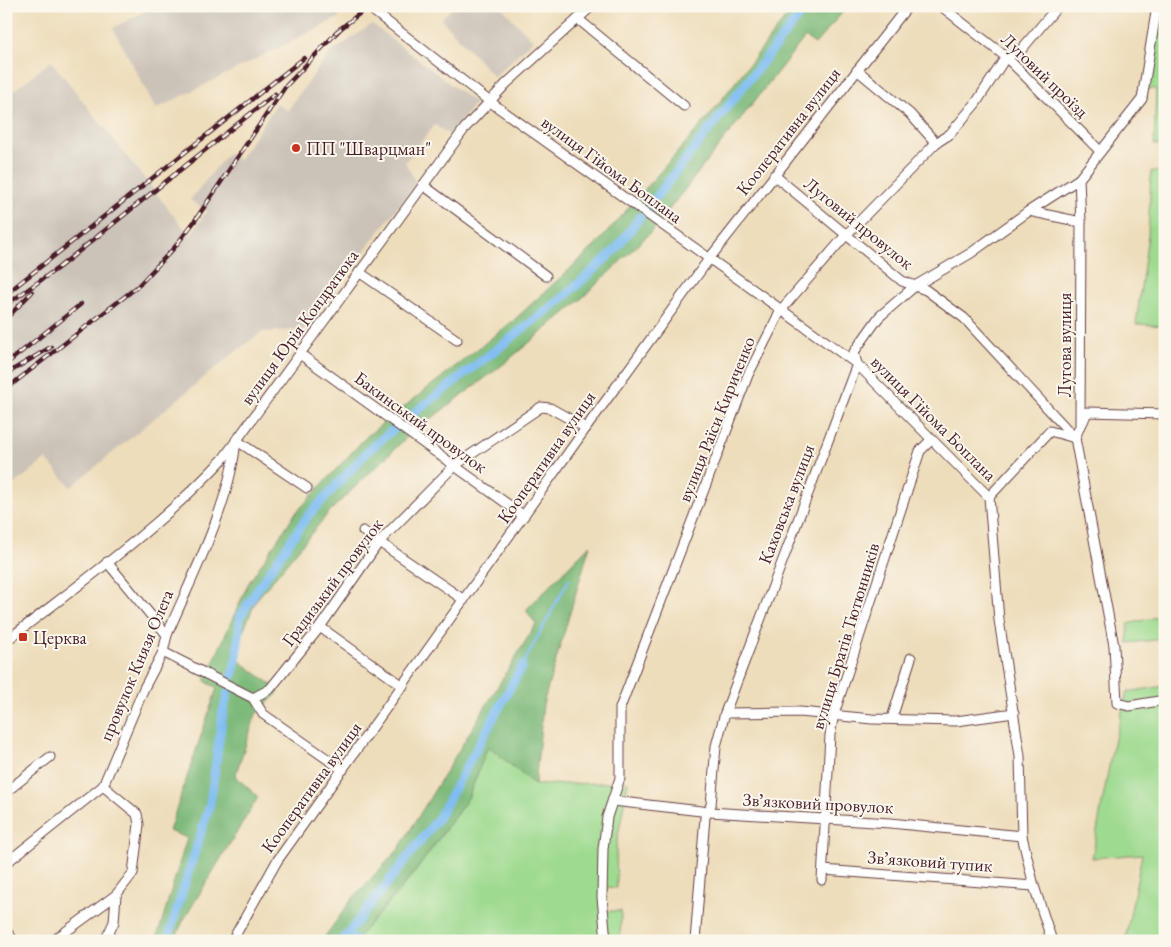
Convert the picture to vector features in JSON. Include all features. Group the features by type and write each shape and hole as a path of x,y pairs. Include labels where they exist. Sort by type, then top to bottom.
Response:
{"street":[{"name":"вулиця Гійома Боплана","path":"367,6 490,101 857,364 989,498 999,620 1020,756 1022,836 1034,886 1052,941"},
{"name":"вулиця Юрія Кондратюка","path":"6,641 180,503 223,459 465,128 490,101 592,6"},
{"name":"Кооперативна вулиця","path":"232,941 277,861 586,428 709,259 908,6"},
{"name":"Луговий проїзд","path":"941,6 1006,57 1100,151"},
{"name":"вулиця Раїси Кириченко","path":"606,941 602,897 602,849 607,817 620,778 620,708 748,375 781,310 846,234 936,143 950,134 976,103 1006,57 1021,50 1058,6"},
{"path":"1078,180 1142,99 1157,6"},
{"path":"578,19 684,106"},
{"path":"857,70 910,114 936,143"},
{"name":"Луговий провулок","path":"774,175 902,281 926,290 964,318 1076,438"},
{"name":"Каховська вулиця","path":"695,941 705,817 710,812 716,746 725,713 857,364 854,352 879,317 915,286 971,254 1029,211 1078,180"},
{"name":"Лугова вулиця","path":"1078,180 1081,222 1080,426 1076,438 1114,646 1118,703 1129,706 1165,700"},
{"path":"423,185 546,276"},
{"path":"1029,211 1081,222"},
{"path":"359,272 457,340"},
{"name":"Бакинський провулок","path":"300,354 524,516"},
{"name":"Градизький провулок","path":"253,698 270,688 320,628 380,542 454,466 541,407 550,408 586,428"},
{"path":"989,498 1050,430 1076,438 1087,412 1165,414"},
{"path":"236,440 307,488"},
{"name":"провулок Князя Олега","path":"6,863 102,786 144,688 163,652 168,635 224,497 233,464 236,440"},
{"name":"вулиця Братів Тютюнників","path":"822,880 830,735 834,714 920,451 931,440"},
{"path":"363,531 464,600"},
{"path":"107,562 168,635"},
{"path":"320,628 403,686"},
{"path":"163,652 253,698 263,714 343,770"},
{"path":"892,718 911,658"},
{"path":"725,713 834,714 872,719 956,721 1014,713"},
{"path":"6,792 50,756"},
{"path":"53,941 116,895 133,873 139,824 137,814 102,786"},
{"name":"Звʼязковий провулок","path":"613,801 710,812 825,819 1022,836"},
{"name":"Звʼязковий тупик","path":"823,870 1034,886"},
{"path":"106,941 114,922 116,895"},
{"path":"6,931 14,941"}],"shaded area":[{"path":"155,6 331,6 340,17 156,109 113,28"},
{"path":"454,6 500,6 533,40 494,77 441,19"},
{"path":"372,24 475,103 450,135 435,125 405,162 416,183 305,329 262,332 71,487 46,459 6,491 6,97 51,61 190,236 207,211 190,200 228,153 239,160 277,103 287,111 328,55"}],"green space":[{"path":"795,6 848,6 815,44 805,37 652,231 578,302 501,366 408,436 330,511 256,600 233,656 280,691 256,714 235,776 258,797 183,921 174,941 156,941 187,838 169,831 217,688 205,681 248,584 294,515 367,436 513,321 595,246 705,121"},
{"path":"1158,6 1165,6 1165,145 1154,145 1156,89 1146,89"},
{"path":"1151,171 1165,172 1165,326 1136,324 1148,235"},
{"path":"590,545 543,704 535,785 488,746 468,798 415,872 355,941 322,941 352,899 398,850 536,624 526,610"},
{"path":"1165,615 1165,639 1128,643 1128,624"},
{"path":"1165,686 1165,941 1125,941 1142,854 1092,858 1111,755 1127,692"},
{"path":"488,745 535,785 628,782 616,847 617,888 606,887 606,911 621,911 620,941 355,941 415,872 468,798"}],"waterway":[{"path":"649,206 807,6"},
{"path":"405,420 564,297 615,250 640,217"},
{"path":"232,676 237,656 240,617 260,585 307,517 370,449 394,429"},
{"path":"522,666 569,579"},
{"path":"342,941 439,817 522,666"},
{"path":"167,941 210,804 223,712 228,692"},
{"path":"345,937 356,941"}],"railway":[{"path":"335,33 369,6"},
{"path":"6,389 137,287 174,248 194,222 285,87 340,29"},
{"path":"6,294 304,58"},
{"path":"6,305 58,268 275,94"},
{"path":"6,319 32,292"},
{"path":"6,364 81,304"},
{"path":"6,374 51,347"}],"place":[{"name":"ПП \"Шварцман\"","path":"296,148"},
{"name":"Церква","path":"23,637"}]}
